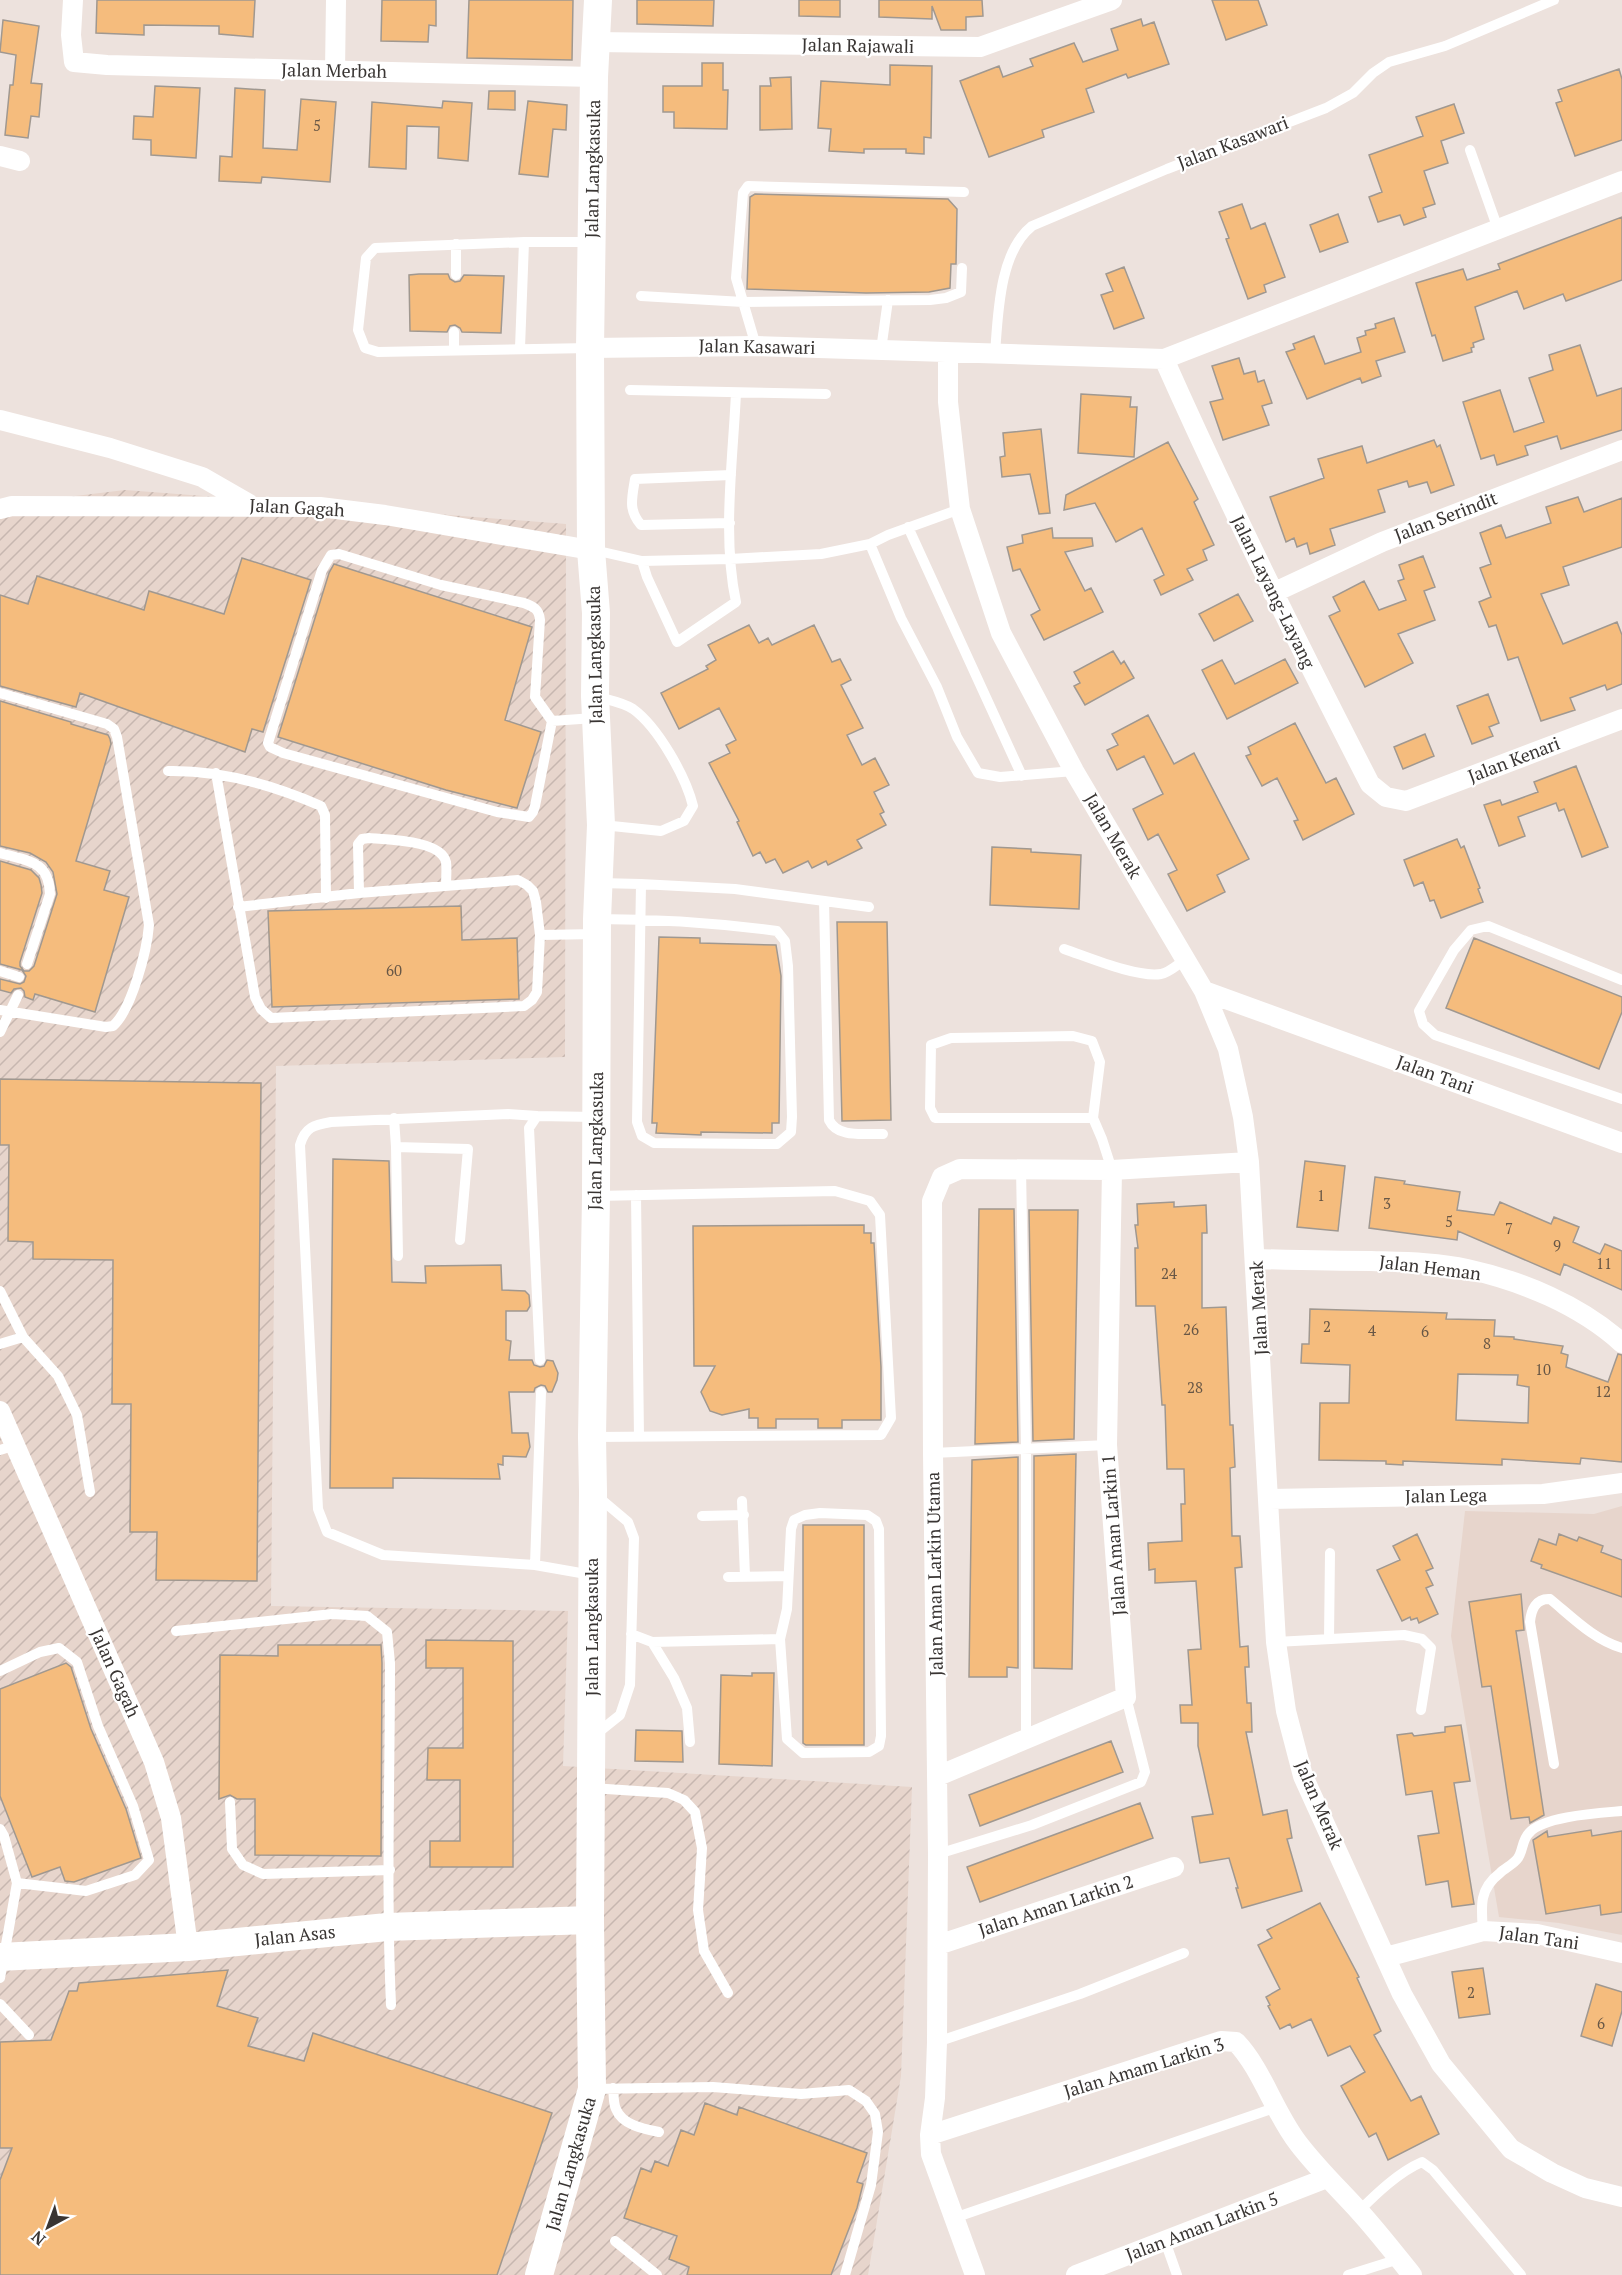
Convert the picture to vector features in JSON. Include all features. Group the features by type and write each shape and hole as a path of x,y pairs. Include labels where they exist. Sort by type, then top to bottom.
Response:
{"main road":[{"name":"Jalan Langkasuka","path":"539,2275 602,2089 590,1920 597,927 601,825 596,707 596,614 591,550 590,348 594,77 598,0"},
{"name":"Jalan Asas","path":"1,1964 387,1927 590,1920"}],"street":[{"name":"Jalan Merbah","path":"73,0 71,35 74,62 107,65 594,77"},
{"path":"335,71 336,0"},
{"name":"Jalan Rajawali","path":"596,42 980,47 1112,0"},
{"path":"0,156 20,161"},
{"name":"Jalan Kasawari","path":"590,348 756,346 1164,359 1622,181"},
{"name":"Jalan Merak","path":"948,352 948,402 960,509 1001,633 1074,771 1204,991 1228,1049 1243,1117 1249,1162 1276,1642 1286,1711 1303,1776 1402,1994 1441,2064 1511,2149 1552,2173 1586,2188 1622,2197"},
{"name":"Jalan Layang-Layang","path":"1164,359 1273,593 1370,784 1386,798 1406,801"},
{"path":"0,420 110,448 202,477 252,506"},
{"name":"Jalan Serindit","path":"1273,593 1382,542 1622,450"},
{"name":"Jalan Gagah","path":"0,508 12,506 320,507 386,514 591,550"},
{"name":"Jalan Kenari","path":"1406,801 1622,719"},
{"name":"Jalan Tani","path":"1204,991 1622,1143"},
{"path":"1220,1029 1248,1007"},
{"name":"Jalan Aman Larkin Utama","path":"975,2275 931,2154 930,2135 935,2098 938,1945 932,1201 942,1177 960,1168 1112,1170 1249,1162"},
{"name":"Jalan Aman Larkin 1","path":"1112,1170 1107,1445 1126,1697"},
{"name":"Jalan Heman","path":"1256,1259 1405,1262 1465,1268 1512,1281 1558,1301 1593,1320 1622,1343"},
{"name":"Jalan Gagah","path":"0,1411 8,1448 154,1762 171,1818 188,1947"},
{"name":"Jalan Lega","path":"1269,1498 1543,1494 1622,1483"},
{"path":"938,1776 1126,1697"},
{"name":"Jalan Aman Larkin 2","path":"938,1945 1174,1867"},
{"name":"Jalan Tani","path":"1386,1957 1484,1931 1537,1934 1622,1953"},
{"name":"Jalan Amam Larkin 3","path":"930,2135 1221,2041 1236,2042 1248,2054 1274,2108 1297,2142 1412,2275"},
{"name":"Jalan Aman Larkin 5","path":"1076,2275 1327,2178"}],"lane":[{"name":"Jalan Kasawari","path":"995,354 1003,277 1020,238 1032,226 1167,169 1326,108 1353,93 1373,73 1389,62 1445,46 1554,0"},
{"path":"1470,150 1498,229"},
{"path":"756,346 736,278 743,193 748,186 964,192"},
{"path":"520,348 524,242"},
{"path":"456,275 456,244 592,243"},
{"name":"Jalan Kasawari","path":"456,244 375,248 366,258 358,330 365,348 378,352 590,348"},
{"path":"641,296 742,302 930,300 954,295 961,290 962,268"},
{"path":"881,350 888,300"},
{"path":"454,332 454,350"},
{"path":"630,390 826,394"},
{"path":"642,561 677,642 736,602 730,559 731,475 736,393"},
{"path":"730,523 642,525 634,516 631,500 635,479 731,475"},
{"path":"591,550 642,561 821,554 870,544 888,535 960,509"},
{"path":"908,528 1022,776"},
{"path":"870,544 901,618 937,687 957,737 978,773 1000,777 1074,771"},
{"path":"339,554 441,585 524,603 536,608 540,612 540,620 535,697 552,721 535,806 529,817 497,812 283,753 270,747 268,743 322,570 331,555 339,554"},
{"path":"0,693 107,724 114,729 149,925 148,945 125,1011 113,1026 105,1027 5,1011"},
{"path":"552,721 596,707 633,708 658,735 689,787 693,806 684,821 661,831 601,825"},
{"path":"168,771 216,773 279,789 321,806 325,815 326,898"},
{"path":"216,773 238,907 255,997 261,1009 272,1018 524,1006 537,992 540,935 533,891 518,880 359,893 238,907"},
{"path":"359,893 358,844 362,839 369,838 430,846 440,852 446,861 446,886"},
{"path":"0,853 37,864 45,871 50,883 50,894 27,964"},
{"path":"599,883 735,888 868,907"},
{"path":"540,935 639,919 723,924 777,931 785,941 788,966 792,1117 791,1132 777,1144 654,1143 642,1136 637,1122 639,919 640,884"},
{"path":"824,901 829,1120 833,1128 843,1133 884,1134"},
{"path":"1622,980 1488,926 1471,930 1454,950 1419,1011 1423,1024 1435,1035 1622,1099"},
{"path":"1064,949 1123,969 1147,974 1162,974 1185,960"},
{"path":"0,971 19,977"},
{"path":"0,1032 5,1011 18,995"},
{"path":"1093,1118 935,1118 930,1108 931,1045 951,1038 1073,1036 1092,1041 1100,1062 1093,1118 1112,1170"},
{"path":"593,1575 535,1565 383,1555 327,1532 318,1509 300,1145 303,1135 310,1128 321,1124 394,1118 508,1114 597,1117"},
{"path":"537,1116 530,1125 528,1142 540,1360"},
{"path":"394,1118 398,1256"},
{"path":"396,1147 468,1149 460,1240"},
{"path":"1021,1168 1026,1449 1026,1738"},
{"path":"592,1437 881,1435 891,1418 880,1215 870,1201 835,1191 596,1196"},
{"path":"636,1195 639,1437"},
{"path":"0,1291 23,1337 58,1376 77,1415 90,1492"},
{"path":"0,1344 23,1337"},
{"path":"535,1565 541,1392"},
{"path":"933,1453 1107,1445"},
{"path":"591,1738 620,1715 630,1685 634,1538 628,1522 594,1492"},
{"path":"742,1501 745,1576"},
{"path":"820,1513 867,1515 876,1521 879,1529 881,1630 881,1736 879,1746 869,1752 852,1753 803,1753 795,1748 787,1739 780,1639 787,1609 790,1529 794,1520 805,1515 820,1513"},
{"path":"702,1516 744,1515"},
{"path":"1329,1639 1330,1553"},
{"path":"728,1577 788,1576"},
{"path":"1554,1764 1530,1622 1531,1611 1535,1605 1545,1599 1550,1599 1587,1630 1612,1645 1622,1648"},
{"path":"176,1631 332,1614 367,1616 387,1632 390,1663 390,1870 387,1927 391,2005"},
{"path":"631,1634 652,1642 780,1639"},
{"path":"1276,1642 1404,1635 1422,1639 1431,1648 1421,1710"},
{"path":"652,1642 674,1678 687,1708 690,1742"},
{"path":"0,1671 40,1652 59,1648 77,1662 98,1726 133,1806 149,1860 135,1875 86,1891 17,1882"},
{"path":"938,1854 1032,1824 1141,1782 1145,1772 1126,1697"},
{"path":"591,1788 668,1793 684,1800 695,1812 702,1848 698,1910 704,1951 728,1993"},
{"path":"230,1802 232,1849 243,1865 263,1874 390,1870"},
{"path":"1484,1931 1481,1910 1485,1890 1491,1880 1519,1857 1523,1842 1530,1831 1564,1817 1622,1811"},
{"path":"0,1829 17,1882 1,1964"},
{"path":"937,2042 1080,1994 1184,1953"},
{"path":"0,2004 29,2035"},
{"path":"602,2089 713,2087 801,2094 849,2090 866,2101 875,2114 878,2132 871,2185 845,2275"},
{"path":"602,2089 624,2119 638,2128 659,2132"},
{"path":"954,2218 1274,2108"},
{"path":"1359,2211 1412,2166 1422,2162 1433,2169 1521,2275"},
{"path":"615,2241 657,2275"},
{"path":"1165,2241 1177,2275"},
{"path":"1348,2275 1399,2259"}],"shaded area":[{"path":"125,490 566,524 565,1057 276,1066 271,1606 568,1611 563,1766 912,1787 901,2076 868,2275 0,2275 0,505"},
{"path":"1622,1506 1622,1935 1559,1923 1499,1917 1451,1636 1465,1511 1594,1514"}],"building":[{"path":"97,0 255,0 253,37 219,34 219,26 144,25 144,35 96,33"},
{"path":"382,0 436,0 436,26 429,25 428,42 381,41"},
{"path":"469,0 573,0 572,60 467,58"},
{"path":"637,0 714,0 713,26 637,24"},
{"path":"799,0 840,0 840,17 799,16"},
{"path":"879,0 982,0 983,16 966,17 966,30 941,30 932,6 932,19 879,17"},
{"path":"1212,0 1258,0 1267,25 1226,40"},
{"path":"1141,19 1143,26 1154,22 1169,64 1128,78 1126,74 1086,89 1094,112 1042,130 1044,137 989,157 960,81 999,66 1003,77 1033,66 1030,59 1074,43 1083,62 1118,50 1111,29"},
{"path":"3,20 39,26 31,83 42,84 39,117 31,116 28,138 5,135 10,85 13,85 16,55 0,52"},
{"path":"702,63 723,63 723,90 728,90 727,129 674,128 674,112 663,112 663,86 702,86"},
{"path":"890,65 932,66 931,138 924,137 924,154 906,153 906,149 864,149 864,153 829,151 831,129 818,128 821,81 890,85"},
{"path":"1619,69 1622,79 1622,140 1575,156 1556,103 1562,101 1558,90"},
{"path":"791,77 792,129 760,130 760,86 771,86 770,78"},
{"path":"155,86 200,88 196,158 151,155 151,140 133,139 134,116 153,117"},
{"path":"235,88 265,90 263,148 297,150 301,99 336,102 330,182 262,177 261,183 219,181 220,156 232,157"},
{"path":"489,91 515,91 515,110 488,109"},
{"path":"443,101 472,103 468,161 438,158 439,127 407,126 406,169 369,167 372,102 442,108"},
{"path":"528,101 567,105 566,130 553,129 548,177 519,174"},
{"path":"1454,104 1464,133 1441,141 1448,163 1424,171 1435,204 1423,208 1426,217 1404,225 1400,215 1378,222 1369,197 1382,192 1369,155 1423,136 1416,117"},
{"path":"755,194 948,199 957,209 956,264 951,264 950,288 929,292 866,293 747,289 750,197"},
{"path":"1242,204 1251,229 1265,223 1285,277 1264,285 1266,292 1248,299 1226,239 1229,238 1219,212"},
{"path":"1338,214 1348,242 1320,252 1310,225"},
{"path":"1622,217 1622,280 1566,301 1563,294 1524,309 1517,291 1475,307 1484,339 1473,343 1472,352 1443,361 1435,335 1432,336 1416,283 1463,269 1467,280 1500,269 1498,264"},
{"path":"1124,267 1144,318 1114,329 1101,295 1113,291 1106,274"},
{"path":"448,274 455,282 460,281 464,275 504,276 501,333 462,332 455,325 450,326 447,332 410,331 409,275"},
{"path":"1394,318 1405,352 1376,361 1381,376 1362,383 1360,378 1307,399 1286,352 1295,349 1293,344 1314,336 1325,364 1361,352 1357,338 1366,335 1365,331 1376,328 1375,324"},
{"path":"1580,345 1597,396 1622,388 1622,430 1561,449 1557,436 1525,446 1528,455 1497,465 1494,455 1481,459 1463,402 1500,390 1514,432 1544,422 1529,378 1553,370 1549,355"},
{"path":"1239,358 1244,374 1255,371 1258,382 1264,380 1272,403 1262,406 1269,425 1223,440 1210,402 1223,399 1212,366"},
{"path":"1081,394 1131,397 1130,407 1137,407 1134,457 1078,453"},
{"path":"1041,429 1050,513 1039,514 1030,474 1002,477 1000,457 1005,456 1003,433"},
{"path":"1434,440 1437,447 1440,445 1454,485 1431,493 1427,482 1409,487 1407,481 1378,490 1385,512 1330,529 1335,545 1310,554 1307,543 1297,547 1294,538 1286,542 1270,497 1324,478 1318,459 1362,446 1367,463"},
{"path":"1168,442 1198,499 1194,502 1214,545 1203,550 1207,560 1187,569 1193,580 1161,595 1154,580 1164,575 1142,528 1116,542 1095,503 1064,510 1066,495"},
{"path":"1578,497 1584,512 1622,498 1622,547 1563,567 1569,585 1541,594 1563,644 1617,622 1622,635 1622,684 1607,690 1605,685 1570,698 1575,710 1541,721 1518,657 1508,660 1496,625 1489,627 1479,602 1491,597 1480,568 1491,564 1480,533 1501,525 1506,538 1551,523 1546,507"},
{"path":"1052,528 1053,538 1092,538 1093,546 1065,552 1085,591 1091,588 1103,612 1044,640 1031,615 1040,610 1020,569 1013,571 1007,547 1023,543 1022,535"},
{"path":"1423,556 1435,587 1424,591 1435,620 1398,634 1413,663 1365,687 1329,616 1340,611 1333,597 1364,581 1379,610 1406,600 1398,581 1404,579 1399,565"},
{"path":"242,558 311,580 263,732 252,729 245,752 80,693 76,707 0,686 0,595 28,604 37,576 144,610 149,591 224,614"},
{"path":"334,564 532,627 505,720 541,732 517,808 446,790 278,737 329,573"},
{"path":"1238,594 1253,621 1214,641 1199,614"},
{"path":"749,625 759,643 768,638 772,645 814,625 832,662 840,659 851,680 841,685 863,728 847,735 862,765 875,758 889,785 874,792 884,812 880,814 886,825 857,840 862,848 828,865 826,861 812,868 808,861 783,873 775,859 766,863 760,852 753,856 737,822 739,821 709,763 730,753 726,745 736,740 719,708 679,729 661,693 708,669 706,666 716,660 708,645"},
{"path":"1113,651 1121,664 1124,661 1134,678 1085,705 1074,686 1080,683 1074,672"},
{"path":"1285,659 1298,683 1227,719 1202,670 1222,660 1235,684"},
{"path":"1488,694 1499,723 1489,727 1493,736 1472,744 1457,706"},
{"path":"0,701 71,722 71,724 108,735 110,739 111,744 76,861 110,871 104,890 129,897 95,1012 35,994 33,1000 25,997 21,988 14,989 11,993 0,990 0,979 20,984 24,982 26,976 22,970 0,964 0,861 31,870 39,878 41,885 42,893 20,962 24,971 29,971 34,966 57,894 53,872 46,862 30,853 0,846"},
{"path":"1148,715 1174,764 1194,753 1249,859 1217,875 1225,892 1187,911 1168,874 1177,870 1158,834 1148,840 1133,809 1163,794 1144,756 1117,770 1107,750 1118,745 1112,734"},
{"path":"1295,723 1326,783 1336,778 1354,814 1303,840 1294,821 1298,820 1277,778 1262,786 1246,756 1251,754 1248,747"},
{"path":"1425,734 1434,756 1403,769 1394,747"},
{"path":"1576,766 1608,847 1582,857 1564,809 1559,811 1556,803 1518,817 1525,836 1499,846 1484,805 1500,800 1502,805 1538,792 1534,782"},
{"path":"1457,839 1461,848 1464,846 1483,902 1441,918 1434,900 1430,901 1423,882 1414,886 1404,860"},
{"path":"992,847 1081,855 1079,909 990,905"},
{"path":"461,906 462,940 517,938 519,999 272,1007 268,911"},
{"path":"837,922 887,922 891,1120 842,1121"},
{"path":"659,937 700,938 700,943 776,945 781,976 779,1123 772,1123 772,1133 701,1132 701,1135 656,1133 657,1123 652,1123"},
{"path":"1474,938 1622,997 1622,1012 1599,1069 1446,1008"},
{"path":"0,1079 261,1083 257,1581 156,1580 157,1532 130,1532 131,1404 112,1404 113,1260 33,1259 33,1242 8,1241 9,1145 0,1145"},
{"path":"333,1159 389,1161 392,1282 426,1283 425,1266 501,1265 502,1290 525,1291 529,1295 530,1306 527,1311 506,1311 506,1340 511,1341 509,1360 532,1360 534,1365 540,1367 544,1366 547,1360 553,1361 558,1373 557,1380 552,1392 548,1392 545,1386 541,1385 535,1388 534,1392 509,1392 512,1433 528,1433 530,1447 526,1457 503,1456 503,1465 498,1464 500,1479 393,1478 393,1488 330,1488"},
{"path":"1305,1161 1345,1166 1338,1231 1297,1227"},
{"path":"1375,1177 1405,1181 1404,1184 1460,1192 1457,1210 1494,1215 1500,1202 1551,1224 1554,1217 1579,1227 1573,1242 1600,1254 1605,1244 1622,1251 1622,1290 1564,1264 1560,1275 1458,1231 1457,1240 1369,1228"},
{"path":"1174,1202 1174,1207 1206,1205 1207,1233 1202,1233 1202,1308 1226,1307 1230,1425 1233,1425 1235,1467 1230,1468 1232,1536 1240,1536 1242,1567 1235,1568 1240,1647 1248,1646 1249,1667 1245,1667 1247,1703 1251,1703 1252,1732 1246,1732 1263,1815 1287,1810 1292,1838 1287,1839 1302,1891 1242,1908 1229,1858 1200,1863 1192,1817 1213,1814 1198,1746 1198,1723 1181,1723 1180,1705 1192,1705 1188,1650 1201,1649 1196,1581 1155,1583 1155,1569 1149,1570 1148,1543 1182,1541 1181,1504 1185,1504 1184,1469 1167,1469 1165,1405 1162,1405 1155,1306 1136,1306 1135,1248 1138,1248 1135,1225 1138,1225 1137,1204"},
{"path":"979,1209 1014,1209 1018,1442 975,1444"},
{"path":"1029,1210 1078,1210 1074,1439 1033,1441"},
{"path":"864,1225 864,1233 871,1233 871,1243 874,1243 881,1367 881,1420 842,1420 842,1428 818,1428 818,1419 776,1419 776,1428 758,1428 758,1418 749,1418 749,1409 722,1415 710,1411 701,1392 715,1366 694,1366 693,1226"},
{"path":"1310,1309 1447,1313 1446,1319 1495,1320 1494,1336 1514,1337 1514,1339 1563,1346 1561,1353 1568,1355 1566,1367 1608,1382 1618,1354 1622,1355 1622,1462 1581,1458 1580,1464 1502,1459 1502,1465 1403,1461 1403,1465 1386,1464 1386,1461 1319,1460 1320,1403 1349,1403 1350,1365 1301,1363 1302,1344 1309,1344","holes":["1458,1374 1518,1375 1517,1385 1529,1387 1528,1423 1456,1420"]},
{"path":"1076,1454 1072,1669 1034,1668 1034,1456"},
{"path":"1018,1457 1018,1668 1007,1667 1007,1677 969,1677 972,1460"},
{"path":"803,1525 864,1525 864,1745 806,1745 803,1743"},
{"path":"1417,1534 1433,1568 1426,1571 1433,1585 1426,1588 1438,1614 1419,1623 1417,1618 1411,1620 1410,1617 1402,1621 1377,1570 1400,1560 1393,1546"},
{"path":"1559,1534 1577,1541 1579,1537 1603,1546 1601,1552 1622,1560 1622,1597 1541,1568 1542,1565 1531,1561 1539,1539 1556,1545"},
{"path":"1521,1594 1524,1630 1516,1631 1544,1815 1530,1823 1529,1817 1511,1819 1491,1686 1482,1687 1469,1602"},
{"path":"426,1640 513,1641 513,1867 430,1867 430,1841 460,1841 460,1780 427,1780 428,1748 463,1748 463,1668 426,1668"},
{"path":"278,1645 381,1645 381,1856 255,1855 255,1799 237,1799 230,1795 219,1799 220,1655 278,1656"},
{"path":"66,1663 71,1667 91,1729 126,1809 141,1858 74,1882 65,1881 60,1867 32,1877 0,1796 0,1689"},
{"path":"752,1673 774,1673 772,1766 719,1764 721,1675 752,1676"},
{"path":"1461,1725 1470,1781 1454,1783 1474,1904 1452,1907 1448,1881 1426,1885 1418,1836 1439,1833 1432,1791 1406,1795 1397,1735 1412,1733 1414,1736 1445,1732 1445,1727"},
{"path":"636,1730 682,1731 683,1762 635,1761"},
{"path":"1111,1741 1123,1772 980,1826 969,1795"},
{"path":"1140,1803 1153,1838 980,1902 967,1867"},
{"path":"1591,1830 1592,1836 1622,1831 1622,1912 1601,1915 1600,1905 1546,1914 1533,1840 1547,1831 1548,1837"},
{"path":"1320,1903 1359,1977 1357,1978 1381,2031 1374,2035 1411,2101 1421,2096 1439,2134 1388,2160 1376,2133 1369,2137 1341,2086 1365,2072 1350,2046 1328,2056 1311,2019 1292,2028 1290,2024 1280,2029 1268,2006 1270,2005 1266,1997 1280,1989 1258,1945 1272,1938 1267,1930"},
{"path":"1483,1968 1490,2014 1459,2018 1452,1972"},
{"path":"228,1970 217,2006 258,2018 248,2046 304,2061 313,2033 552,2113 497,2275 0,2275 0,2180 12,2148 0,2148 0,2042 51,2040 69,1991 77,1991 79,1983"},
{"path":"1596,1984 1622,1992 1622,2011 1612,2046 1581,2036"},
{"path":"705,2103 737,2115 739,2107 867,2153 857,2182 863,2184 857,2208 831,2275 687,2275 689,2267 669,2259 677,2236 624,2218 641,2168 651,2172 655,2161 668,2166 681,2130 694,2135"}]}
